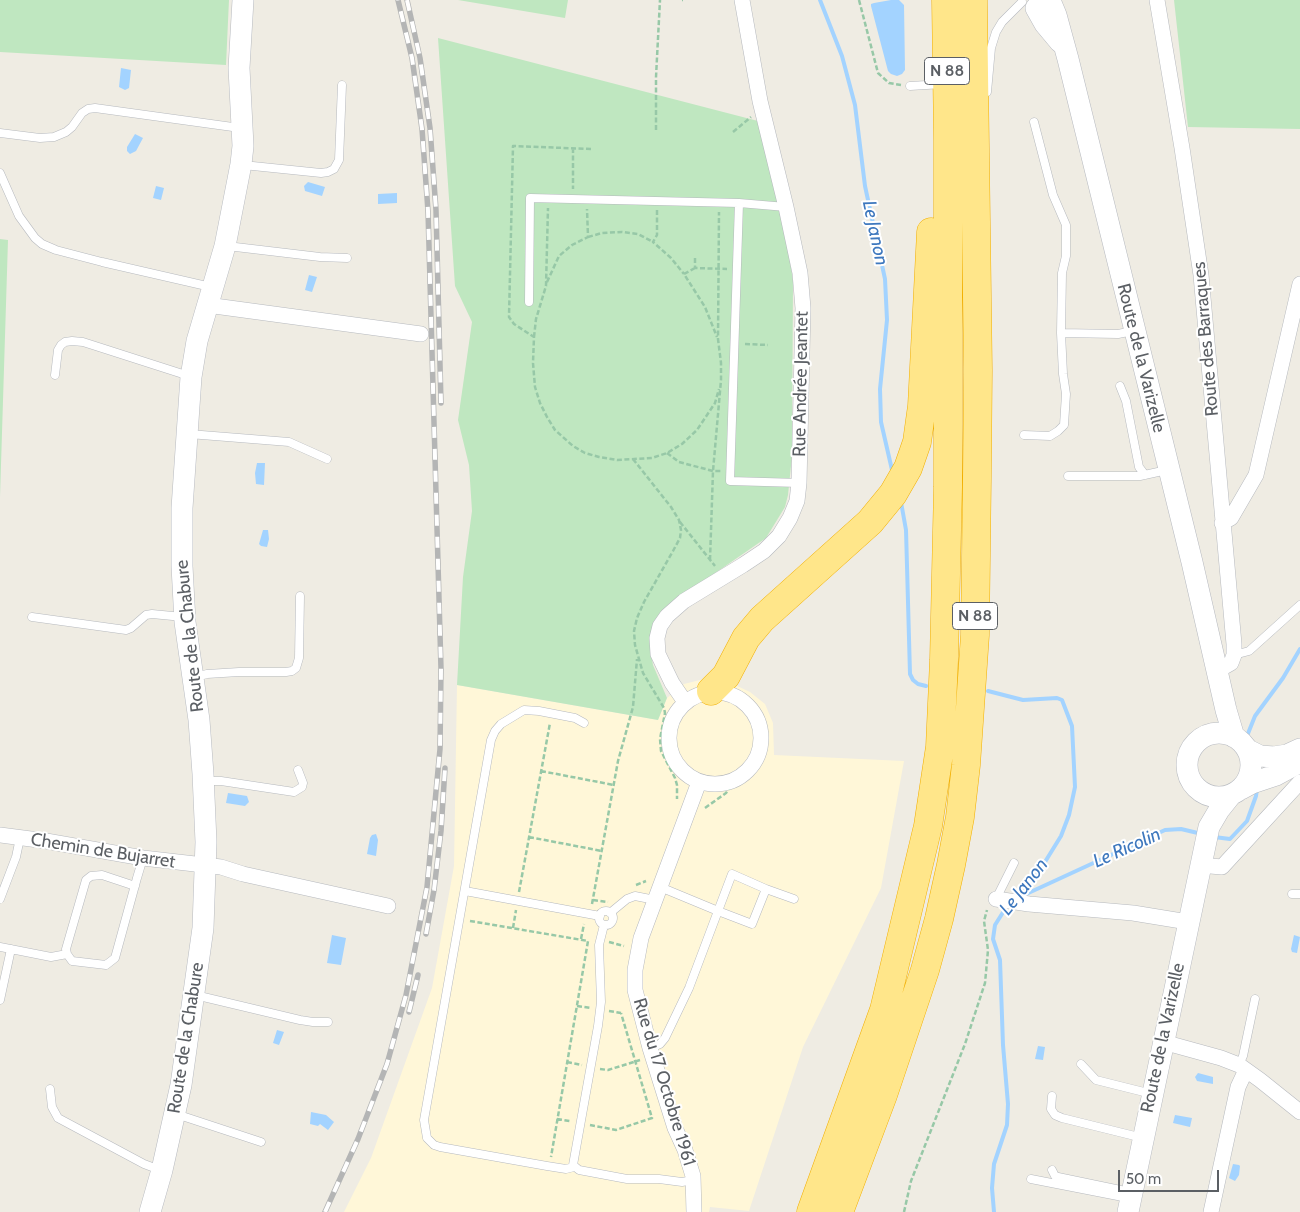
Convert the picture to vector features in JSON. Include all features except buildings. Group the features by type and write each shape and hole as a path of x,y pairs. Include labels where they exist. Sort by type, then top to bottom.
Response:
{"highway":[{"name":"N 88","path":"810,1212 884,1010 928,826 940,747 948,487 946,0"},
{"name":"N 88","path":"839,1212 883,1095 925,970 940,918 960,817 970,728 975,635 977,468 973,0"},
{"path":"711,691 726,676 746,638 762,619 870,522 893,494 908,468 917,442 922,406 934,176 948,141"}],"main road":[{"name":"Route de la Chabure","path":"152,1211 174,1114 195,995 203,928 206,866 203,781 199,720 185,617 182,516 191,377 197,341 225,246 241,164 242,128 239,68 242,0"},
{"name":"Route de la Varizelle","path":"1036,3 1045,24 1064,47 1169,470 1216,669"},
{"path":"1205,737 1215,715 1216,669"},
{"path":"1204,846 1219,810 1247,786 1251,770 1251,760 1247,748 1226,710 1216,669"},
{"path":"1300,749 1274,758 1247,748 1219,734 1205,737 1196,743 1188,761 1190,777 1200,790 1209,796 1220,797 1276,775 1300,762"},
{"path":"1200,790 1206,808 1204,846"},
{"name":"Route de la Varizelle","path":"1130,1201 1204,846"}],"street":[{"name":"Rue Andrée Jeantet","path":"685,702 672,684 658,654 657,638 660,626 667,616 684,601 724,578 764,551 779,536 794,510 799,483 802,308 800,273 762,107 742,0"},
{"name":"Route des Barraques","path":"1156,0 1201,275 1234,655"},
{"path":"1222,523 1231,518 1256,475 1300,284"},
{"path":"210,296 421,334"},
{"path":"1216,669 1231,663 1234,655"},
{"path":"711,691 726,693 743,702 753,712 759,725 761,739 759,753 752,766 742,775 729,782 715,784 699,782 687,776 676,764 670,750 668,735 672,720 685,702 711,691"},
{"name":"Rue du 17 Octobre 1961","path":"694,1212 693,1180 685,1150 647,1053 635,990 635,970 641,938 699,782"},
{"path":"1204,846 1222,867 1300,783"},
{"name":"Chemin de Bujarret","path":"0,836 221,868 388,906"},
{"path":"1000,899 1029,904 1133,913 1188,922"},
{"path":"1164,1042 1221,1058 1243,1068 1300,1112"},
{"path":"1211,1212 1243,1068"}],"lane":[{"path":"986,104 991,48 996,32 1002,22 1036,3"},
{"path":"910,86 947,84"},
{"path":"241,164 321,173 334,169 339,160 342,86"},
{"path":"0,133 40,138 54,137 72,127 88,108 242,128"},
{"path":"1024,435 1050,436 1058,432 1064,425 1066,394 1061,333 1062,273 1066,256 1066,226 1053,195 1034,122"},
{"path":"976,274 984,154"},
{"path":"0,173 19,216 35,238 42,244 56,250 102,262 210,296"},
{"path":"529,302 530,198 720,202 786,207"},
{"path":"739,203 730,482 799,483"},
{"path":"225,246 320,258 347,258"},
{"path":"1061,333 1118,334 1134,330"},
{"path":"55,375 58,350 65,342 72,341 83,342 191,377"},
{"path":"1120,386 1126,401 1139,466 1145,475"},
{"path":"187,434 289,442 327,459"},
{"path":"1068,476 1145,475 1169,470"},
{"path":"193,678 207,674 292,671 299,663 300,596"},
{"path":"1234,655 1250,651 1300,605"},
{"path":"32,617 126,630 152,614 185,617"},
{"path":"573,1165 566,1169 440,1147 430,1141 425,1134 424,1120 491,740 501,724 524,710 575,718 584,723"},
{"path":"203,781 221,781 294,792 302,787 303,783 298,770"},
{"path":"0,899 16,857 20,838"},
{"path":"135,886 102,875 91,876 86,880 66,949 72,961 106,965 115,958 143,858"},
{"path":"1000,899 1014,863"},
{"path":"647,1053 666,1038 689,988 732,874 794,899"},
{"path":"465,891 571,910 586,915 600,916 604,912 610,913 627,899 635,896 658,894 718,911 752,924 766,889"},
{"path":"604,925 612,922 610,913"},
{"path":"573,1165 600,1009 599,945 604,925 601,922 600,916"},
{"path":"0,946 51,957 67,954"},
{"path":"0,1000 11,949"},
{"path":"195,995 300,1020 328,1022"},
{"path":"1243,1068 1243,1056 1255,999"},
{"path":"1081,1064 1096,1080 1152,1094"},
{"path":"50,1089 52,1107 58,1118 144,1164 162,1170"},
{"path":"1052,1096 1053,1112 1062,1118 1143,1138"},
{"path":"174,1114 260,1142"},
{"path":"573,1165 579,1170 627,1178 659,1178 682,1182 693,1180"},
{"path":"1052,1170 1055,1176 1130,1201"},
{"path":"1030,1179 1130,1201"}],"path":[{"path":"656,130 656,77 660,0"},
{"path":"859,0 878,73 889,83 910,86"},
{"path":"733,132 762,107"},
{"path":"534,337 514,324 509,317 513,146 591,149"},
{"path":"572,148 571,184 575,191"},
{"path":"546,286 548,199"},
{"path":"588,238 587,208 590,200"},
{"path":"653,242 657,235 657,210 660,201"},
{"path":"710,560 713,471 721,363 718,339 717,268 720,202"},
{"path":"718,339 705,307 684,274 653,242 638,234 622,232 602,233 572,245 559,256 551,271 536,319 533,363 535,387 540,403 555,430 573,446 599,457 617,460 652,458 667,453 682,444 697,430 715,403 719,390"},
{"path":"695,258 695,268"},
{"path":"684,274 695,268 736,270"},
{"path":"667,453 679,462 713,471 730,471"},
{"path":"679,520 724,578"},
{"path":"582,939 588,907 593,902 618,761 633,707 637,657"},
{"path":"513,928 551,714"},
{"path":"541,772 614,785"},
{"path":"529,837 602,851"},
{"path":"904,1212 911,1182 965,1044 985,983 987,958 984,920 986,912 1000,899"},
{"path":"468,920 588,941 551,1157 573,1165"},
{"path":"557,1119 616,1130 652,1118 621,1013"},
{"path":"567,1062 608,1070 636,1061 647,1053"}],"shaded area":[{"path":"716,676 750,692 765,704 773,723 774,755 904,761 881,888 803,1047 749,1211 710,1207 709,1212 344,1212 371,1158 432,988 454,866 457,685 658,720 667,698 684,684"}],"green space":[{"path":"0,0 229,0 226,65 0,52"},
{"path":"458,0 568,0 565,18"},
{"path":"1174,0 1300,0 1300,129 1188,127"},
{"path":"438,38 758,121 783,212 793,281 792,456 788,495 785,507 766,538 679,598 652,631 650,647 653,665 667,698 658,720 457,685 463,577 472,511 469,465 458,420 472,322 455,286"},
{"path":"0,239 8,240 0,497"}],"water":[{"path":"899,0 904,5 905,70 897,76 888,71 871,6 874,3"},
{"path":"121,68 131,70 129,88 125,90 119,87"},
{"path":"135,134 143,138 136,151 130,154 127,151 127,147"},
{"path":"308,182 325,187 322,196 305,191 304,186"},
{"path":"156,186 164,188 161,200 153,198"},
{"path":"397,193 397,203 378,204 378,194"},
{"path":"309,275 317,277 312,292 305,290"},
{"path":"257,463 265,463 264,485 256,484 255,473"},
{"path":"263,530 268,530 269,539 267,547 259,544"},
{"path":"228,793 247,796 249,802 245,806 226,803"},
{"path":"376,834 378,840 376,856 367,854 370,838"},
{"path":"332,935 346,938 341,965 327,963"},
{"path":"1294,935 1300,937 1297,953 1292,952 1291,949"},
{"path":"277,1030 284,1032 279,1045 273,1043"},
{"path":"1038,1046 1045,1047 1043,1060 1035,1059"},
{"path":"1198,1073 1213,1077 1213,1084 1197,1081 1195,1077"},
{"path":"311,1112 326,1115 334,1122 328,1130 320,1124 318,1126 310,1124"},
{"path":"1175,1115 1192,1118 1190,1127 1173,1123"},
{"path":"1233,1164 1240,1166 1239,1175 1235,1181 1229,1178"}],"waterway":[{"name":"Le Janon","path":"820,0 842,56 855,105 865,186 885,279 887,320 880,389 881,422 892,470"},
{"name":"Le Janon","path":"901,502 906,530 910,674 918,684 926,686"},
{"name":"Le Ricolin","path":"1246,744 1245,741 1255,716 1283,678 1300,649"},
{"name":"Le Janon","path":"988,691 1023,700 1057,698 1062,700 1072,726 1075,787 1069,815 1061,836 1032,883 1019,897"},
{"name":"Le Ricolin","path":"1251,760 1256,775"},
{"name":"Le Ricolin","path":"1214,837 1230,839 1247,821 1257,789"},
{"name":"Le Ricolin","path":"1024,895 1165,830 1181,829 1202,834"},
{"name":"Le Janon","path":"994,1212 992,1188 994,1164 1007,1125 1008,1104 1003,1045 1000,960 993,939 995,925 1007,906"}],"railway":[{"path":"325,1212 358,1139 387,1064 406,995 427,887 440,749 441,669 428,211 422,129 412,58 398,0"},
{"path":"407,0 420,58 430,128 436,210 441,403"},
{"path":"426,934 434,890 441,831 445,768"},
{"path":"409,1012 418,975"}]}
